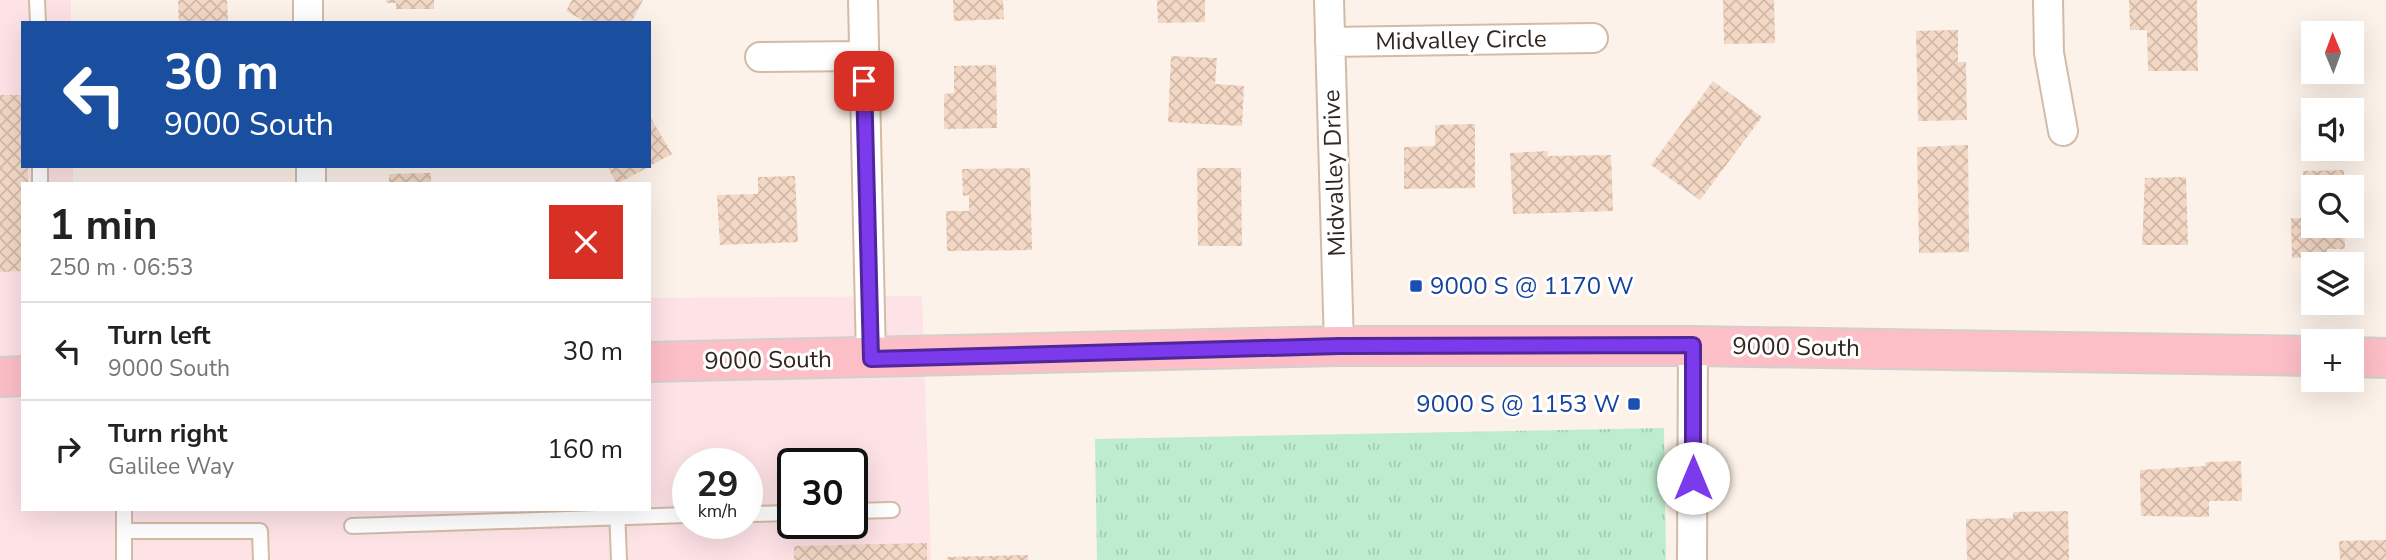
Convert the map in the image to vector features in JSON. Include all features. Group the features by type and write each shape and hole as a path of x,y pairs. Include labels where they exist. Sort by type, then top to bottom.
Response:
{"main road":[{"name":"9000 South","path":"651,362 871,359 1339,346 1693,345 2301,356"},
{"path":"2364,357 2386,358"},
{"path":"0,377 21,376"}],"street":[{"path":"307,0 308,21"},
{"path":"863,0 871,359"},
{"name":"Midvalley Drive","path":"1329,0 1339,346"},
{"path":"2048,0 2049,53 2063,131"},
{"name":"Midvalley Circle","path":"1330,42 1593,38"},
{"path":"760,57 864,56"},
{"path":"1692,560 1693,345"}],"lane":[{"path":"37,0 38,21"},
{"path":"868,511 892,510"},
{"path":"124,511 124,560"},
{"path":"617,513 619,560"},
{"path":"352,526 617,513 672,515"},
{"path":"124,531 260,531 261,560"}],"shaded area":[{"path":"0,0 71,0 71,21 21,21 21,168 73,168 73,182 21,182 21,511 651,511 651,298 922,296 931,560 0,560"}],"green space":[{"path":"1664,428 1666,560 1097,560 1095,439"}],"building":[{"path":"178,0 227,0 228,21 179,21"},
{"path":"386,0 434,0 434,9 396,9 396,3 386,3"},
{"path":"572,0 643,0 632,21 584,21 566,11"},
{"path":"953,0 1003,0 1004,19 954,21"},
{"path":"1157,0 1205,0 1205,22 1158,23"},
{"path":"1723,0 1774,0 1775,43 1724,44"},
{"path":"2129,0 2197,0 2198,71 2148,71 2147,30 2130,30"},
{"path":"1958,30 1958,62 1966,62 1967,120 1918,121 1916,31"},
{"path":"1171,56 1217,58 1215,84 1244,86 1242,126 1168,122"},
{"path":"996,65 997,128 944,129 944,94 954,93 954,66"},
{"path":"1713,81 1762,117 1700,200 1651,165"},
{"path":"0,95 21,95 21,168 28,168 28,182 21,182 21,271 0,272"},
{"path":"651,118 672,154 651,165"},
{"path":"1475,124 1475,188 1404,189 1404,147 1435,146 1435,125"},
{"path":"1968,145 1969,252 1919,253 1917,147"},
{"path":"1548,151 1548,156 1611,155 1613,211 1513,214 1510,153"},
{"path":"608,168 646,168 621,182 616,182"},
{"path":"1030,168 1032,250 947,251 946,211 969,211 969,195 963,196 962,169"},
{"path":"1197,168 1241,168 1242,246 1198,246"},
{"path":"2344,170 2344,175 2303,175 2303,171"},
{"path":"431,173 431,182 389,182 389,174"},
{"path":"795,176 798,242 720,245 717,195 758,194 758,177"},
{"path":"2186,177 2188,245 2142,245 2145,178"},
{"path":"2291,218 2301,218 2301,238 2345,238 2345,249 2301,252 2301,258 2292,258"},
{"path":"2241,461 2242,501 2209,501 2209,517 2141,516 2140,470 2205,466 2205,462"},
{"path":"2068,511 2069,560 1967,560 1966,519 2013,518 2013,512"},
{"path":"2386,540 2386,560 2340,560 2339,541"},
{"path":"927,543 927,560 794,560 794,546"},
{"path":"1028,555 1028,560 947,560 947,557"}],"place":[{"name":"9000 S @ 1170 W","path":"1416,286"},
{"name":"9000 S @ 1153 W","path":"1634,404"}],"route":[{"path":"864,81 871,359 1339,346 1693,345 1693,478"}]}
